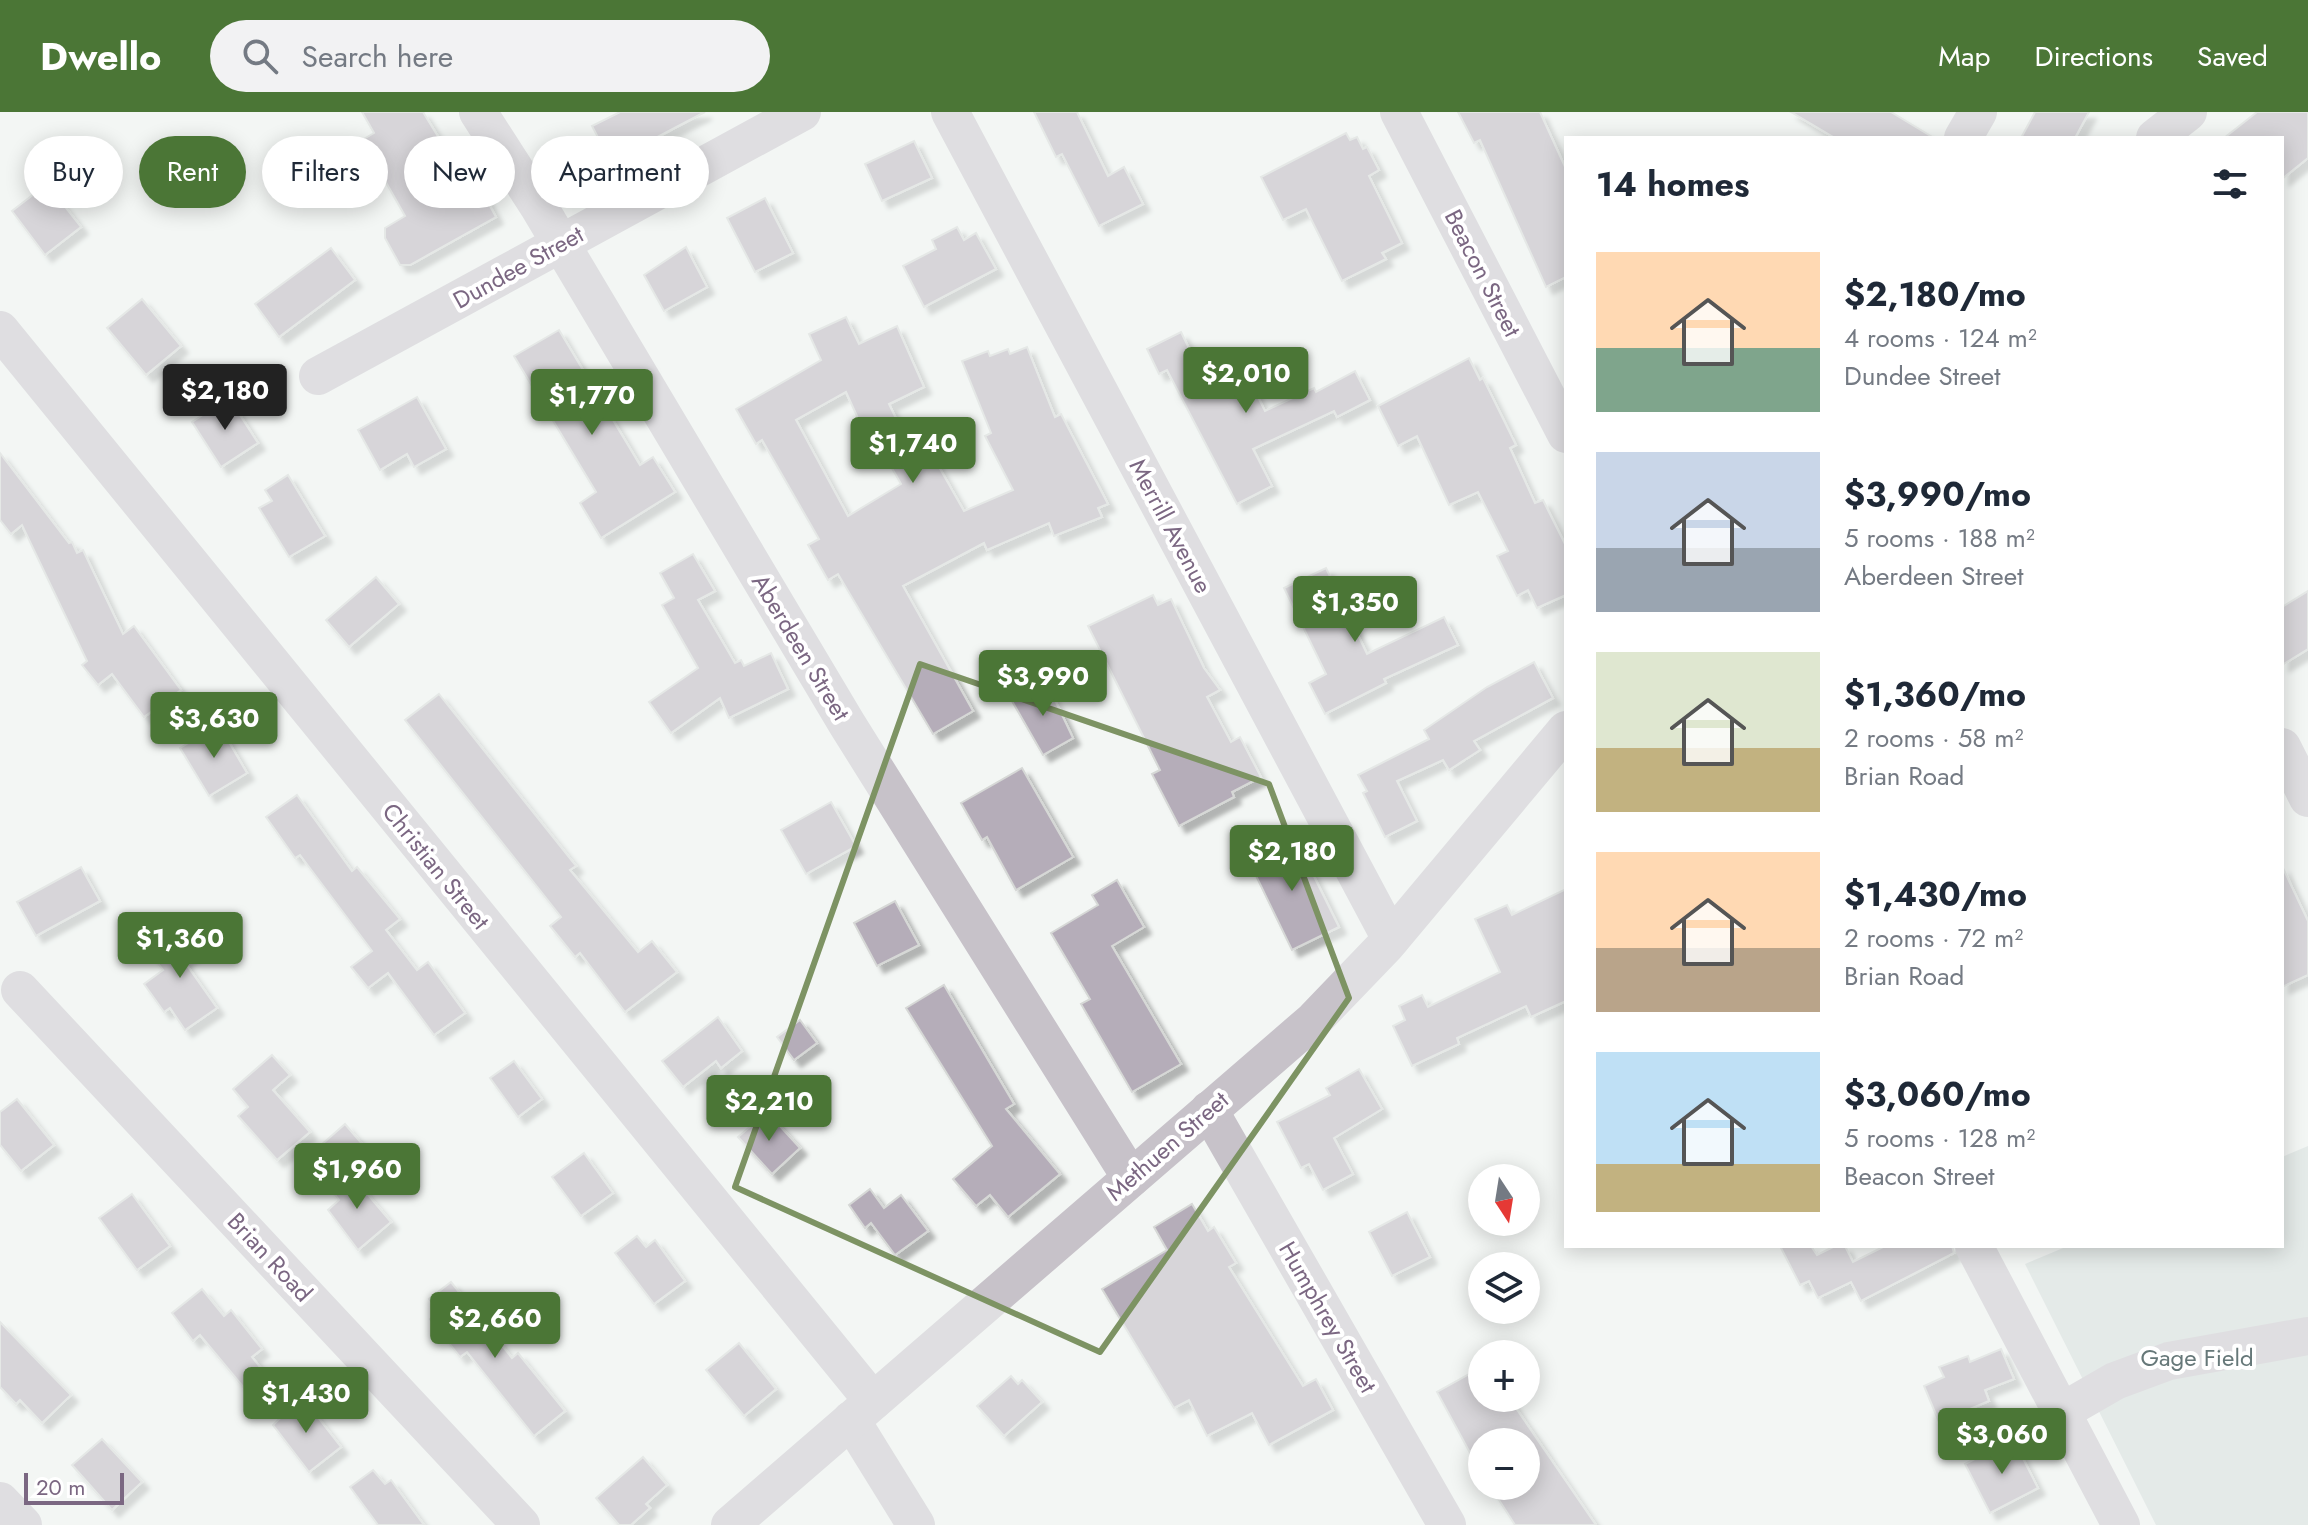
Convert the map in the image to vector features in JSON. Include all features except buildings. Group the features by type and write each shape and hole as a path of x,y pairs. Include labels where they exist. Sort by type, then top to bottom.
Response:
{"street":[{"name":"Aberdeen Street","path":"478,112 561,243 847,724 1131,1178"},
{"name":"Dundee Street","path":"318,376 802,112"},
{"name":"Merrill Avenue","path":"950,112 1391,939"},
{"name":"Beacon Street","path":"1399,112 1564,430"},
{"path":"1964,136 1978,112"},
{"path":"2158,136 2188,112"},
{"name":"Christian Street","path":"7,355 862,1411 916,1525"},
{"name":"Methuen Street","path":"730,1525 1314,1020 1391,939 1564,732"},
{"path":"2284,751 2308,798"},
{"name":"Brian Road","path":"20,990 521,1525"},
{"name":"Humphrey Street","path":"1209,1110 1447,1525"},
{"path":"1975,1248 2121,1525"},
{"path":"2063,1411 2115,1381 2169,1361 2308,1336"},
{"path":"0,1501 23,1525"}],"highlighted area":[{"path":"920,664 1269,784 1349,998 1100,1352 735,1187"}],"green space":[{"name":"Gage Field","path":"2308,1146 2308,1525 2156,1525 2025,1264 2063,1248 2284,1248 2284,1156"}]}
